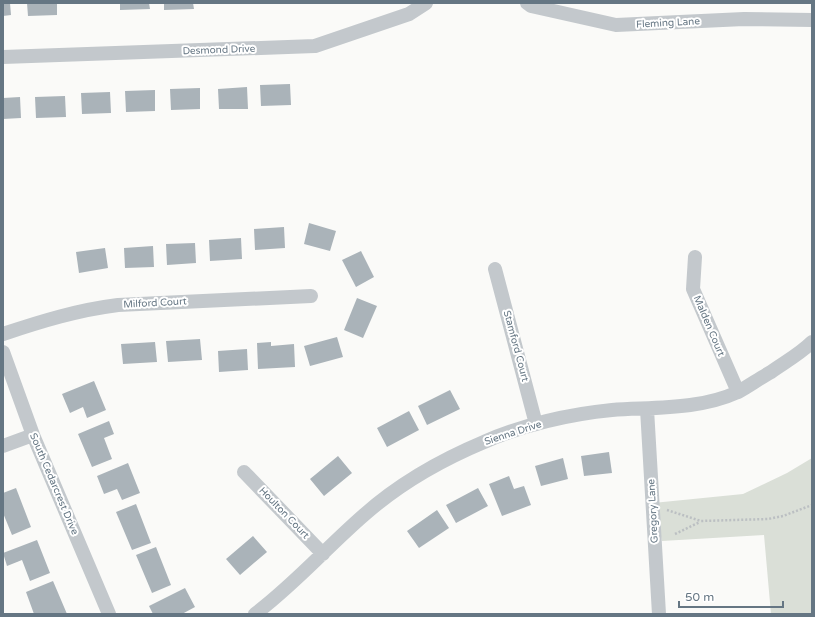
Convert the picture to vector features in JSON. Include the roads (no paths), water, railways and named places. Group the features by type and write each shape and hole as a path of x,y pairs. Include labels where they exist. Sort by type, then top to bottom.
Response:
{"street":[{"name":"Desmond Drive","path":"3,57 315,46 409,14 426,3"},
{"name":"Fleming Lane","path":"527,3 531,6 616,25 744,19 812,20"},
{"name":"Malden Court","path":"695,258 693,289 738,392"},
{"name":"Stamford Court","path":"495,269 536,424"},
{"name":"Milford Court","path":"3,334 67,314 118,305 311,296"},
{"name":"Sienna Drive","path":"255,614 275,599 364,514 392,492 449,458 486,441 536,424 577,415 611,410 681,406 704,402 738,392 802,352 812,342"},
{"name":"South Cedarcrest Drive","path":"3,352 33,435 109,614"},
{"name":"Gregory Lane","path":"647,409 659,614"},
{"path":"3,446 33,435"},
{"name":"Houlton Court","path":"244,472 323,554"}]}
